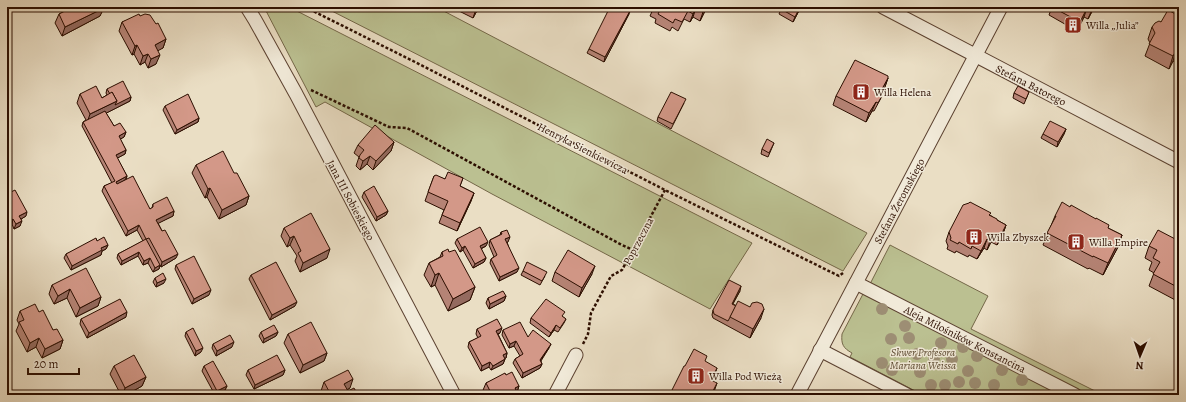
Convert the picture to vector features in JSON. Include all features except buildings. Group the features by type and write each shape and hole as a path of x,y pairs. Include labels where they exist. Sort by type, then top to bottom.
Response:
{"street":[{"name":"Jana III Sobieskiego","path":"247,7 256,20 296,94 454,395"},
{"name":"Stefana Batorego","path":"883,7 1179,162"},
{"name":"Stefana Żeromskiego","path":"797,395 1000,7"},
{"name":"Aleja Miłośników Konstancina","path":"856,283 1075,395"},
{"path":"820,350 907,395"},
{"path":"555,395 576,355"}],"path":[{"name":"Henryka Sienkiewicza","path":"305,7 422,65 665,190 839,276 849,269 864,267"},
{"path":"309,89 389,127 407,128 606,237 633,250"},
{"name":"Poprzeczna","path":"576,355 588,334 591,313 611,276 622,270 665,190"}],"green space":[{"path":"264,7 289,7 752,243 710,309 492,194 325,102 316,107"},
{"path":"324,7 436,7 867,233 843,271"},
{"path":"890,245 988,296 971,329 1103,395 1084,395 869,286"},
{"name":"Skwer Profesora Mariana Weissa","path":"866,292 1067,395 923,395 850,357 852,353 843,345 842,334 863,294"}],"place":[{"name":"Willa „Julia”","path":"1073,25"},
{"name":"Willa Helena","path":"861,92"},
{"name":"Willa Zbyszek","path":"974,237"},
{"name":"Willa Empire","path":"1076,242"},
{"name":"Willa Pod Wieżą","path":"696,376"}]}
